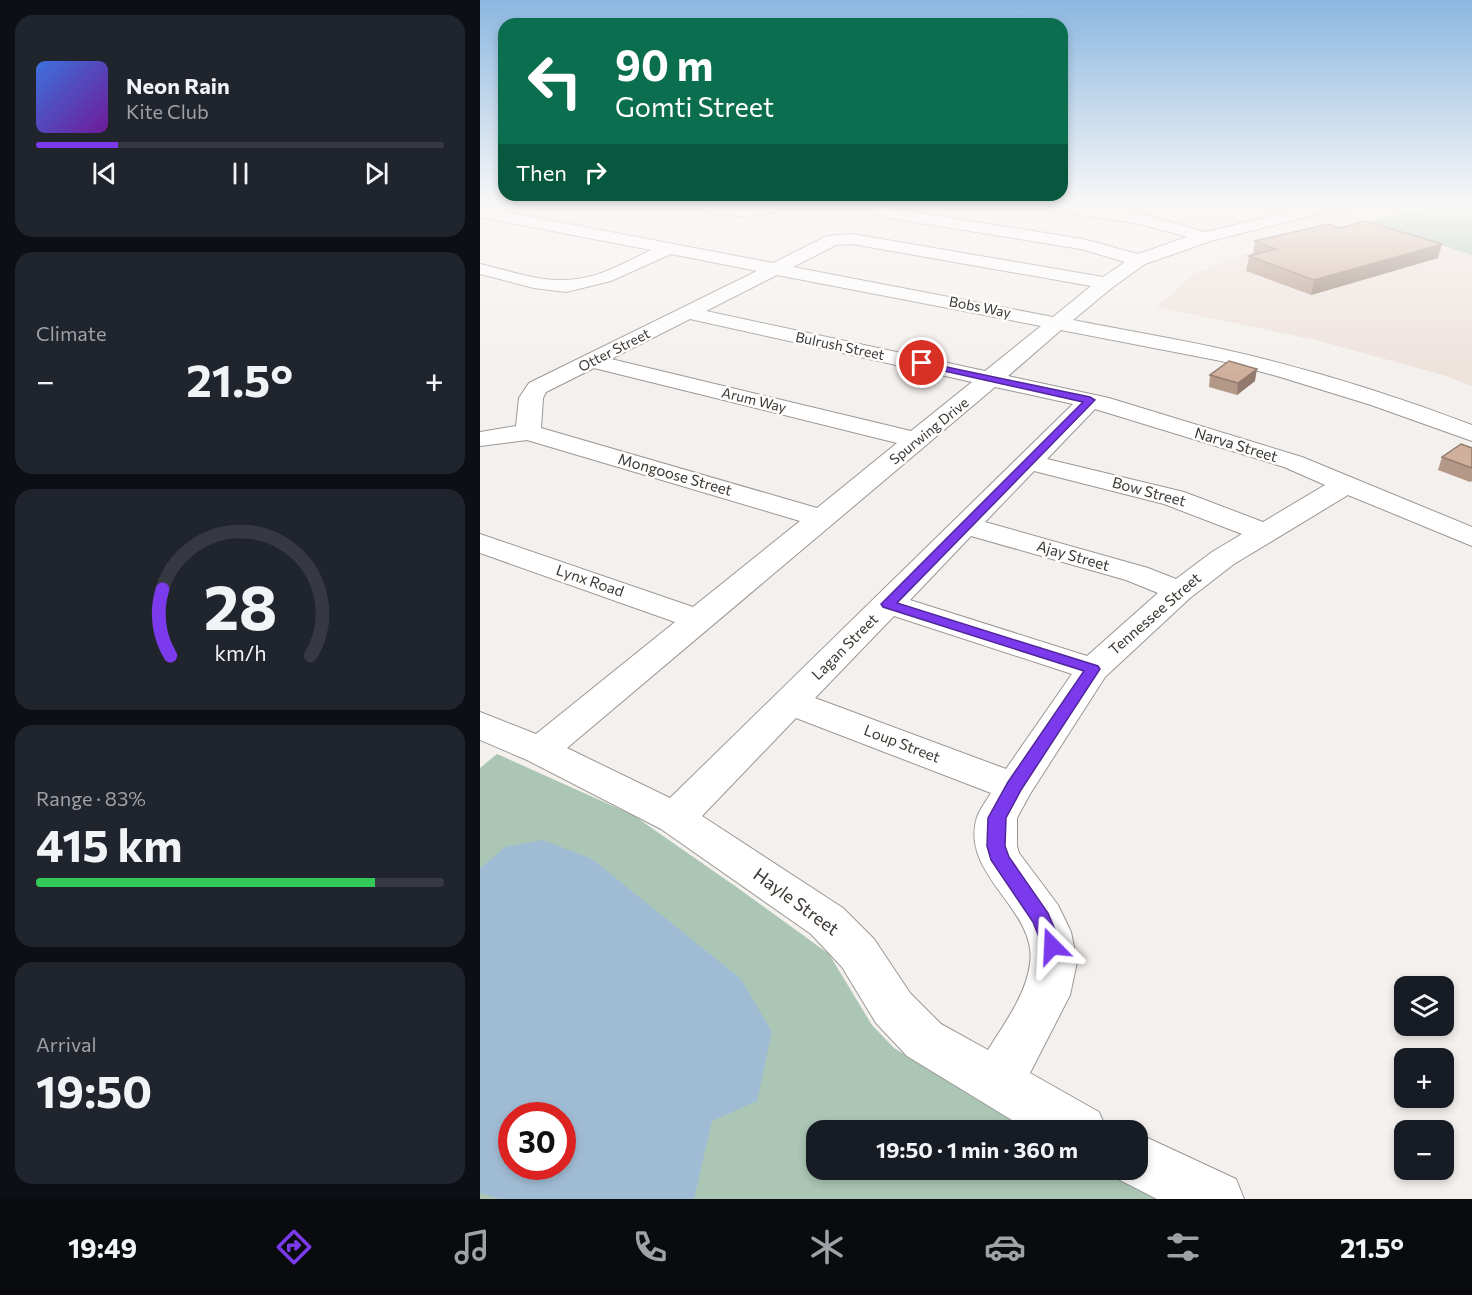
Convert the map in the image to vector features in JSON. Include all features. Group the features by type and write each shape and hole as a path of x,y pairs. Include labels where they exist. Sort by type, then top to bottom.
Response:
{"street":[{"path":"480,269 555,286 573,286 586,283 639,261"},
{"name":"Bobs Way","path":"735,261 1170,344 1262,365 1395,405 1470,431"},
{"name":"Otter Street","path":"528,432 531,398 534,391 792,261"},
{"name":"Otter Street","path":"979,261 1106,283"},
{"name":"Spurwing Drive","path":"540,751 1106,283 1138,261"},
{"name":"Bulrush Street","path":"688,313 992,379"},
{"name":"Arum Way","path":"592,361 917,440"},
{"name":"Narva Street","path":"992,379 1090,400 1293,462 1472,537"},
{"name":"Lagan Street","path":"675,818 1090,400"},
{"path":"480,439 528,432"},
{"name":"Mongoose Street","path":"528,432 822,518"},
{"name":"Bow Street","path":"1029,462 1174,498 1265,533"},
{"name":"Tennessee Street","path":"997,1084 1046,995 1054,962 1048,932 1042,918 1000,860 996,846 997,818 1014,787 1093,669 1179,591 1223,558 1346,484"},
{"name":"Ajay Street","path":"966,526 1137,574 1179,591"},
{"name":"Lynx Road","path":"480,543 699,620"},
{"path":"888,604 1093,669"},
{"name":"Loup Street","path":"790,702 1014,787"},
{"name":"Hayle Street","path":"480,725 540,751 675,818 827,921 858,953 893,1008 924,1040 1061,1120"},
{"path":"1148,1165 1216,1199"}],"shaded area":[{"path":"1226,261 1472,261 1472,386 1443,375 1316,340 1157,307 1193,274"}],"green space":[{"path":"497,754 633,815 735,886 829,954 872,1025 894,1048 1011,1120 806,1120 806,1180 1122,1180 1158,1199 480,1199 480,768"}],"water":[{"path":"543,840 592,859 741,979 772,1032 757,1101 712,1121 694,1199 500,1199 480,1193 480,869 505,847"}],"building":[{"path":"1262,261 1382,261 1314,280"},
{"path":"1229,361 1257,369 1238,383 1210,375"},
{"path":"1461,444 1472,448 1472,468 1442,457"}],"route":[{"path":"922,363 1090,400 888,604 1093,669 1014,787 997,818 995,831 1000,860 1042,918 1052,946"}]}
